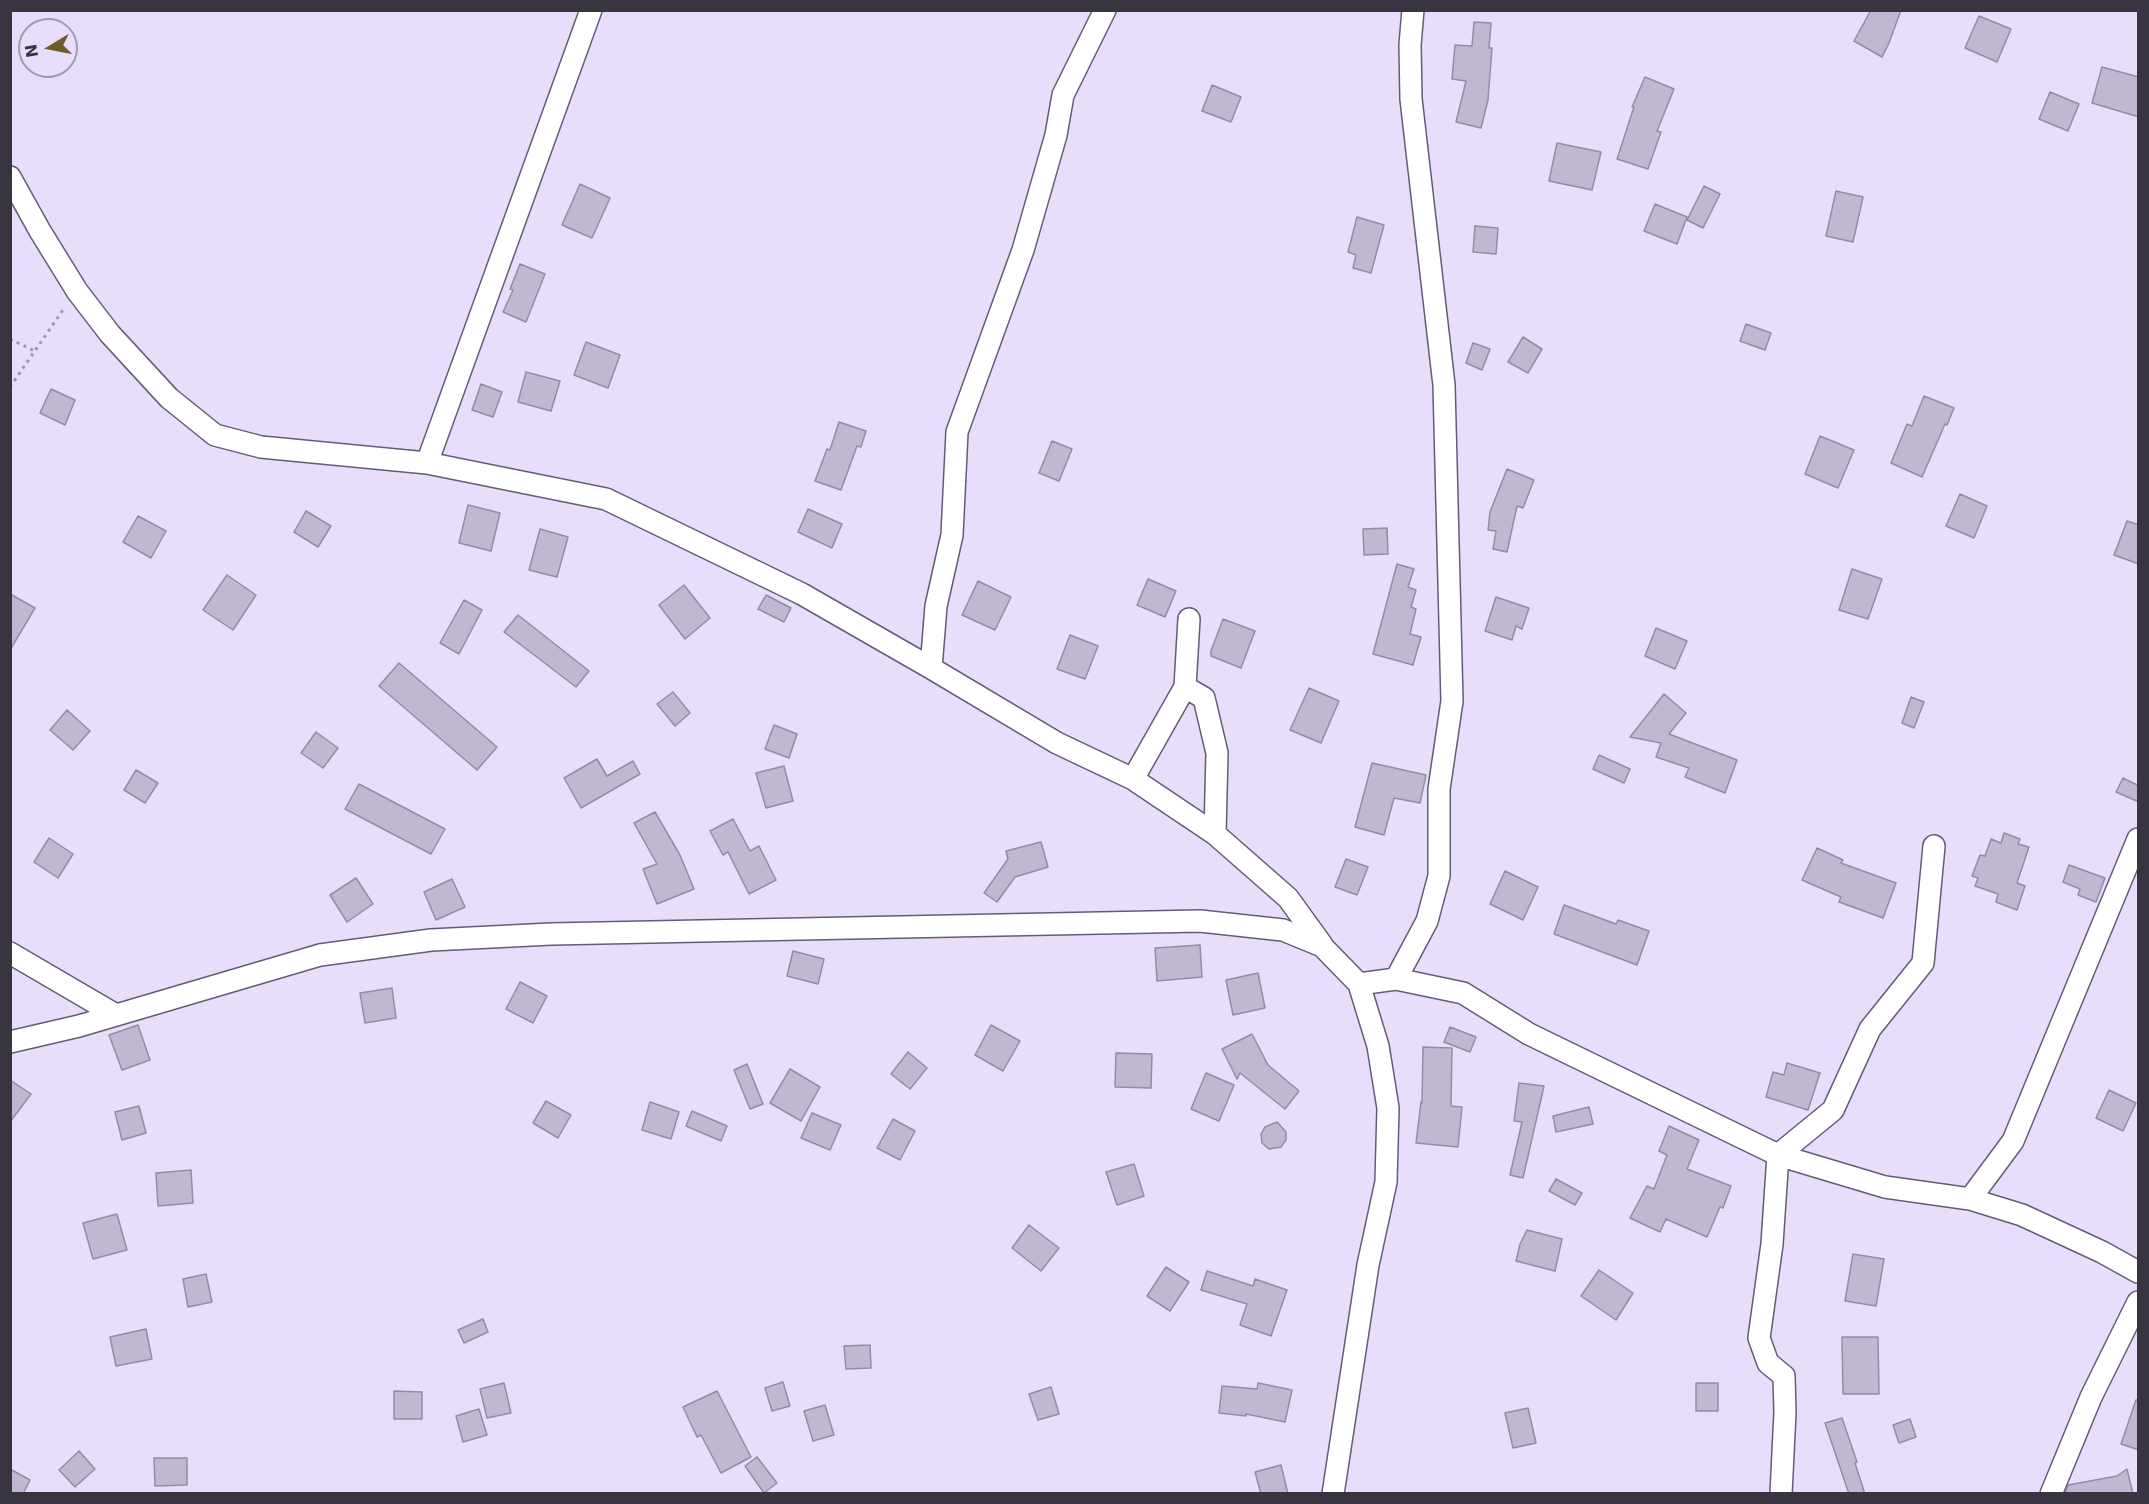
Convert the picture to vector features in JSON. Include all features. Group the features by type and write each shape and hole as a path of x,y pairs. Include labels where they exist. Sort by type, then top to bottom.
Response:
{"street":[{"path":"427,463 591,10"},
{"path":"1396,979 1427,921 1439,876 1438,789 1452,701 1444,385 1411,99 1410,45 1413,10"},
{"path":"931,668 936,606 952,535 957,432 1023,250 1056,135 1063,95 1103,12"},
{"path":"10,177 77,291 110,334 169,398 214,435 261,447 427,463 606,499 802,594 1057,743 1133,779 1215,834 1288,898 1322,946 1359,984 1378,1046 1388,1108 1386,1182 1368,1265 1333,1494"},
{"path":"1133,779 1185,687 1189,620"},
{"path":"1185,687 1204,698 1217,753 1215,834"},
{"path":"1970,1199 2013,1141 2139,839"},
{"path":"1781,1494 1785,1412 1784,1376 1768,1363 1759,1338 1772,1244 1778,1155 1833,1110 1870,1029 1923,963 1934,846"},
{"path":"10,1042 79,1026 321,955 431,940 551,934 1200,921 1283,930 1322,946"},
{"path":"10,953 116,1015"},
{"path":"1359,984 1396,979 1462,993 1529,1034 1778,1155 1885,1187 1970,1199 2022,1215 2139,1272"},
{"path":"2052,1494 2091,1397 2139,1302"}],"path":[{"path":"10,387 77,291"},
{"path":"10,339 35,351"}],"building":[{"path":"1871,10 1901,10 1882,57 1854,41"},
{"path":"1979,16 2011,29 1997,62 1965,48"},
{"path":"1474,22 1491,23 1489,48 1492,48 1488,100 1481,128 1456,122 1466,81 1452,79 1455,45 1472,46"},
{"path":"2102,67 2139,77 2139,117 2092,103"},
{"path":"1645,77 1674,89 1657,131 1661,132 1648,169 1617,159 1634,107 1632,107"},
{"path":"1212,85 1241,97 1231,122 1202,111"},
{"path":"2050,92 2079,104 2068,131 2039,119"},
{"path":"1557,143 1601,152 1592,190 1549,181"},
{"path":"580,184 610,198 592,238 562,225"},
{"path":"1704,186 1720,194 1703,228 1687,220"},
{"path":"1836,191 1863,197 1853,242 1826,236"},
{"path":"1655,204 1687,217 1677,244 1644,231"},
{"path":"1357,217 1384,225 1371,273 1353,268 1356,255 1348,252"},
{"path":"1475,226 1498,228 1496,254 1473,252"},
{"path":"520,264 545,274 526,322 503,312 513,290 510,289"},
{"path":"1746,324 1771,333 1765,350 1740,341"},
{"path":"1523,337 1542,349 1528,373 1508,362"},
{"path":"586,342 620,355 608,388 574,375"},
{"path":"1473,343 1490,349 1482,370 1466,363"},
{"path":"526,372 560,381 551,411 518,402"},
{"path":"481,384 502,392 493,417 472,410"},
{"path":"51,389 75,400 65,425 40,413"},
{"path":"1924,396 1954,408 1922,477 1891,463 1907,424 1912,426"},
{"path":"839,422 866,431 861,447 857,446 841,490 815,481 827,449 830,450"},
{"path":"1820,436 1854,450 1838,488 1805,474"},
{"path":"1052,441 1072,449 1059,481 1039,473"},
{"path":"1507,469 1534,480 1523,508 1517,506 1507,552 1493,549 1496,531 1488,530 1490,512"},
{"path":"1960,494 1987,506 1974,538 1946,526"},
{"path":"468,505 500,513 491,551 459,543"},
{"path":"808,509 842,524 832,548 798,532"},
{"path":"306,511 331,526 318,547 294,532"},
{"path":"138,516 166,531 151,558 123,542"},
{"path":"2127,521 2139,525 2139,564 2114,555"},
{"path":"1387,528 1388,554 1364,555 1363,529"},
{"path":"540,529 568,537 557,577 529,570"},
{"path":"1397,564 1414,569 1408,587 1416,590 1411,607 1416,609 1410,634 1421,637 1413,665 1373,654"},
{"path":"1852,569 1882,579 1868,619 1839,610"},
{"path":"227,575 256,595 233,630 203,610"},
{"path":"1148,579 1176,591 1165,617 1137,605"},
{"path":"978,581 1011,597 995,630 962,615"},
{"path":"684,585 710,618 685,639 659,605"},
{"path":"10,594 35,608 10,650"},
{"path":"766,595 791,608 784,622 758,609"},
{"path":"1496,597 1529,608 1522,629 1516,626 1512,640 1485,631"},
{"path":"464,600 482,610 459,654 440,643"},
{"path":"518,615 589,671 576,687 504,632"},
{"path":"1223,619 1255,631 1241,668 1211,656"},
{"path":"1656,628 1687,641 1675,669 1645,656"},
{"path":"1070,635 1098,646 1085,679 1057,669"},
{"path":"399,663 497,747 477,770 379,686"},
{"path":"1309,688 1339,701 1321,743 1290,730"},
{"path":"673,692 690,713 675,726 657,704"},
{"path":"1664,694 1686,713 1669,734 1737,760 1725,793 1685,777 1689,768 1656,757 1661,743 1630,737"},
{"path":"1911,697 1924,702 1914,728 1902,723"},
{"path":"67,710 90,731 73,750 50,730"},
{"path":"774,725 797,734 789,758 765,749"},
{"path":"316,732 338,748 323,768 301,753"},
{"path":"1599,755 1630,769 1624,783 1593,769"},
{"path":"597,759 607,776 633,761 640,774 581,808 564,778"},
{"path":"1372,763 1426,775 1420,803 1394,798 1384,835 1355,827"},
{"path":"784,766 793,801 766,808 756,773"},
{"path":"136,770 158,783 145,803 124,790"},
{"path":"2123,778 2139,786 2139,802 2116,792"},
{"path":"359,784 445,829 431,854 345,809"},
{"path":"655,812 680,855 694,889 657,904 643,869 657,864 634,823"},
{"path":"733,819 750,851 759,846 776,880 749,894 728,852 723,855 710,831"},
{"path":"2004,833 2020,839 2018,844 2029,847 2017,883 2025,886 2017,910 1996,902 1998,894 1975,886 1978,878 1972,876 1980,855 1985,856 1991,839 2001,843"},
{"path":"49,838 73,854 58,878 34,862"},
{"path":"1041,842 1048,867 1015,877 997,902 984,893 1008,859 1006,851"},
{"path":"1817,848 1843,860 1841,863 1896,883 1883,918 1839,902 1841,897 1802,880"},
{"path":"1346,859 1368,867 1357,895 1335,887"},
{"path":"2069,865 2105,878 2096,902 2078,895 2080,889 2063,882"},
{"path":"1505,871 1538,887 1523,920 1490,904"},
{"path":"356,878 373,904 347,922 330,895"},
{"path":"452,879 465,907 436,920 424,892"},
{"path":"1564,905 1616,924 1618,920 1649,931 1637,965 1554,934"},
{"path":"1200,945 1202,977 1157,981 1155,948"},
{"path":"793,951 824,959 818,984 787,976"},
{"path":"1258,973 1265,1008 1233,1015 1226,980"},
{"path":"520,982 547,996 533,1023 506,1009"},
{"path":"392,988 396,1018 365,1023 360,993"},
{"path":"138,1025 150,1060 122,1070 109,1035"},
{"path":"991,1025 1020,1041 1003,1071 975,1055"},
{"path":"1450,1027 1476,1037 1470,1052 1444,1042"},
{"path":"1252,1034 1268,1065 1299,1091 1285,1109 1240,1073 1237,1079 1222,1049"},
{"path":"1423,1047 1452,1048 1451,1106 1462,1107 1458,1147 1416,1143 1422,1103"},
{"path":"908,1052 927,1068 910,1089 891,1074"},
{"path":"1116,1053 1152,1054 1151,1088 1115,1087"},
{"path":"1787,1063 1820,1073 1808,1110 1766,1097 1773,1072 1784,1075"},
{"path":"747,1064 763,1104 750,1109 734,1070"},
{"path":"790,1069 820,1087 801,1121 770,1103"},
{"path":"1206,1073 1234,1085 1219,1121 1191,1109"},
{"path":"10,1080 31,1094 10,1122"},
{"path":"1519,1083 1544,1086 1523,1178 1510,1175 1522,1122 1514,1121"},
{"path":"2109,1090 2136,1103 2123,1131 2096,1118"},
{"path":"546,1101 571,1115 558,1138 533,1123"},
{"path":"650,1102 679,1112 671,1139 642,1130"},
{"path":"139,1106 146,1133 122,1140 115,1112"},
{"path":"1589,1107 1593,1124 1556,1132 1553,1116"},
{"path":"692,1111 727,1126 721,1141 686,1126"},
{"path":"812,1113 841,1125 830,1150 801,1138"},
{"path":"893,1119 915,1131 900,1160 877,1148"},
{"path":"1277,1122 1286,1132 1286,1140 1281,1147 1269,1149 1262,1143 1261,1134 1265,1127"},
{"path":"1669,1126 1699,1140 1687,1169 1731,1186 1723,1208 1720,1207 1707,1237 1666,1219 1660,1232 1630,1218 1647,1186 1654,1189 1667,1155 1659,1151"},
{"path":"1134,1164 1144,1196 1117,1205 1106,1172"},
{"path":"191,1170 193,1203 158,1206 156,1173"},
{"path":"1556,1179 1582,1193 1575,1205 1549,1191"},
{"path":"117,1214 127,1250 93,1259 83,1223"},
{"path":"1029,1225 1059,1248 1041,1271 1012,1248"},
{"path":"1527,1230 1562,1239 1555,1271 1516,1261 1520,1244"},
{"path":"1853,1254 1884,1259 1876,1306 1845,1301"},
{"path":"1166,1267 1189,1282 1170,1311 1147,1296"},
{"path":"1599,1270 1633,1293 1616,1320 1581,1296"},
{"path":"1207,1271 1253,1286 1255,1279 1287,1290 1271,1336 1240,1325 1247,1304 1201,1290"},
{"path":"206,1274 212,1302 188,1307 183,1279"},
{"path":"483,1319 488,1332 464,1343 458,1330"},
{"path":"146,1329 152,1359 116,1366 110,1337"},
{"path":"1842,1337 1878,1337 1879,1394 1843,1394"},
{"path":"870,1345 871,1368 846,1369 844,1346"},
{"path":"783,1382 790,1406 772,1411 765,1388"},
{"path":"504,1383 511,1413 487,1418 480,1389"},
{"path":"1258,1383 1292,1390 1285,1422 1246,1414 1246,1416 1219,1413 1222,1386 1257,1389"},
{"path":"1696,1383 1718,1383 1718,1411 1696,1411"},
{"path":"1051,1387 1059,1414 1038,1420 1029,1394"},
{"path":"394,1391 422,1392 422,1419 394,1419"},
{"path":"717,1391 751,1457 721,1473 701,1435 697,1437 683,1407"},
{"path":"2136,1400 2139,1400 2139,1450 2121,1444"},
{"path":"825,1405 834,1435 813,1441 804,1411"},
{"path":"1528,1408 1536,1443 1513,1448 1505,1413"},
{"path":"479,1409 487,1435 463,1442 456,1416"},
{"path":"1842,1418 1865,1494 1849,1494 1825,1423"},
{"path":"1910,1419 1916,1437 1899,1443 1893,1425"},
{"path":"79,1451 95,1469 75,1487 59,1470"},
{"path":"757,1457 777,1483 764,1493 745,1466"},
{"path":"154,1458 187,1458 187,1485 155,1486"},
{"path":"1281,1465 1288,1494 1261,1494 1255,1472"},
{"path":"10,1469 30,1480 23,1494 10,1494"},
{"path":"2127,1469 2133,1494 2065,1494 2068,1485 2117,1476"}]}
